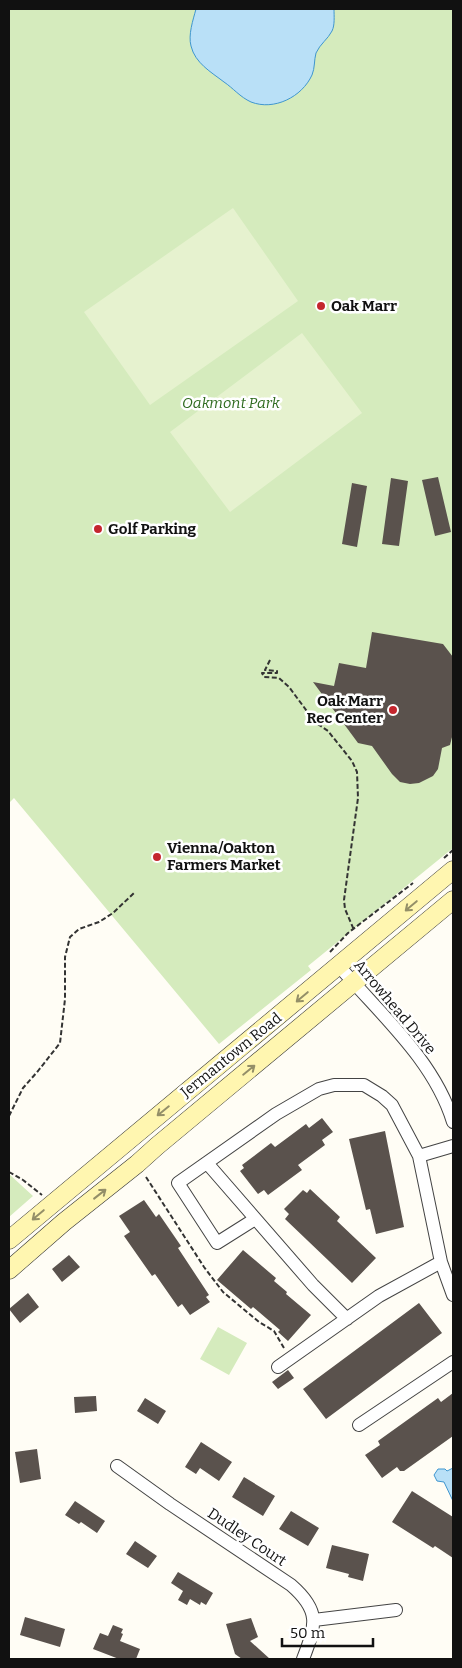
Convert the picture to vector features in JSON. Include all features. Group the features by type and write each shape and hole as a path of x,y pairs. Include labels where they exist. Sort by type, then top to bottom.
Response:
{"main road":[{"name":"Jermantown Road","path":"9,1240 50,1204 339,966 448,864"},
{"name":"Jermantown Road","path":"9,1270 64,1222 137,1164 156,1146 354,984 453,900"}],"street":[{"name":"Arrowhead Drive","path":"339,966 414,1051 435,1082 453,1122"},
{"path":"256,1219 217,1244 178,1184 276,1114 319,1089 334,1085 364,1086 382,1096 392,1105 419,1156 441,1262 453,1295"},
{"path":"419,1156 453,1146"},
{"path":"207,1163 313,1285 347,1319"},
{"path":"278,1367 378,1296 441,1262"},
{"path":"359,1424 453,1362"},
{"name":"Dudley Court","path":"117,1466 178,1510 291,1585 302,1594 309,1605 314,1620"},
{"path":"303,1659 314,1632 314,1620 396,1610"}],"path":[{"path":"270,660 265,670 277,671 277,673 262,673 264,677 279,678 289,687 315,722 328,731 352,761 357,772 358,798 344,900 349,920 354,930"},
{"path":"448,864 453,850"},
{"path":"348,933 415,881"},
{"path":"9,1116 23,1088 60,1043 65,999 65,957 70,937 79,929 98,922 112,913 135,892"},
{"path":"142,1171 204,1267 223,1292 259,1322 274,1331 291,1358"},
{"path":"9,1172 24,1180 50,1204"}],"green space":[{"name":"Oakmont Park","path":"9,9 453,9 453,848 308,966 311,970 219,1044 14,798 9,803"},
{"path":"233,208 298,301 150,405 84,312"},
{"path":"302,333 362,413 230,512 170,432"},
{"path":"9,1174 33,1196 9,1217"},
{"path":"218,1327 247,1343 229,1375 200,1359"}],"water":[{"path":"196,9 334,9 334,23 330,34 316,53 314,70 307,83 294,96 269,105 251,102 243,98 209,71 196,57 191,46 190,37"},
{"path":"453,1468 453,1501 444,1482 437,1481 434,1475 438,1469 445,1469 447,1471"}],"building":[{"path":"438,477 451,532 435,536 422,480"},
{"path":"391,478 408,481 399,546 382,544"},
{"path":"352,483 367,486 357,547 342,544"},
{"name":"Oak Marr Rec Center","path":"372,632 443,644 453,657 453,733 450,745 442,748 438,769 433,776 419,783 400,782 372,746 358,743 313,682 334,686 339,663 366,668"},
{"path":"322,1118 333,1132 322,1140 325,1145 298,1165 302,1170 268,1195 264,1190 258,1194 240,1171 244,1168 242,1165 271,1143 275,1147 306,1124 309,1128"},
{"path":"385,1131 404,1227 376,1234 370,1209 366,1210 349,1139"},
{"path":"310,1189 340,1217 337,1221 376,1258 352,1283 285,1219 289,1214 284,1209 303,1190 307,1193"},
{"path":"144,1200 156,1217 159,1214 181,1246 178,1248 209,1295 206,1297 210,1302 190,1315 182,1304 178,1307 155,1274 152,1276 124,1236 130,1232 119,1216"},
{"path":"243,1250 276,1278 274,1281 287,1292 286,1294 311,1315 288,1341 278,1332 280,1330 253,1307 251,1309 217,1280"},
{"path":"69,1255 80,1267 62,1282 52,1269"},
{"path":"28,1293 39,1307 20,1323 9,1309"},
{"path":"419,1303 442,1333 326,1419 303,1389"},
{"path":"288,1370 294,1378 278,1389 272,1382"},
{"path":"453,1393 453,1436 404,1471 400,1471 397,1467 382,1478 365,1455 380,1445 378,1441 438,1398 441,1402"},
{"path":"96,1396 97,1411 75,1413 74,1397"},
{"path":"145,1398 166,1411 158,1424 137,1411"},
{"path":"201,1442 232,1462 219,1481 200,1468 196,1474 185,1467"},
{"path":"37,1449 41,1479 20,1483 15,1452"},
{"path":"244,1477 275,1496 263,1516 232,1497"},
{"path":"412,1491 453,1517 453,1558 435,1546 433,1548 392,1522"},
{"path":"75,1501 105,1521 97,1533 81,1522 79,1524 65,1515"},
{"path":"291,1511 319,1528 308,1546 279,1529"},
{"path":"135,1541 157,1556 148,1568 126,1554"},
{"path":"332,1545 369,1554 363,1581 348,1577 349,1574 326,1568"},
{"path":"178,1572 213,1593 206,1605 201,1602 200,1605 190,1599 187,1605 178,1600 183,1591 171,1583"},
{"path":"25,1617 65,1629 60,1647 20,1635"},
{"path":"251,1618 258,1637 250,1641 270,1659 242,1659 235,1654 226,1624"},
{"path":"113,1625 123,1629 120,1641 140,1649 136,1659 119,1659 93,1649 100,1633 108,1636"}],"place":[{"name":"Oak Marr","path":"321,306"},
{"name":"Golf Parking","path":"98,529"},
{"name":"Oak Marr Rec Center","path":"393,710"},
{"name":"Vienna/Oakton Farmers Market","path":"157,857"}]}
